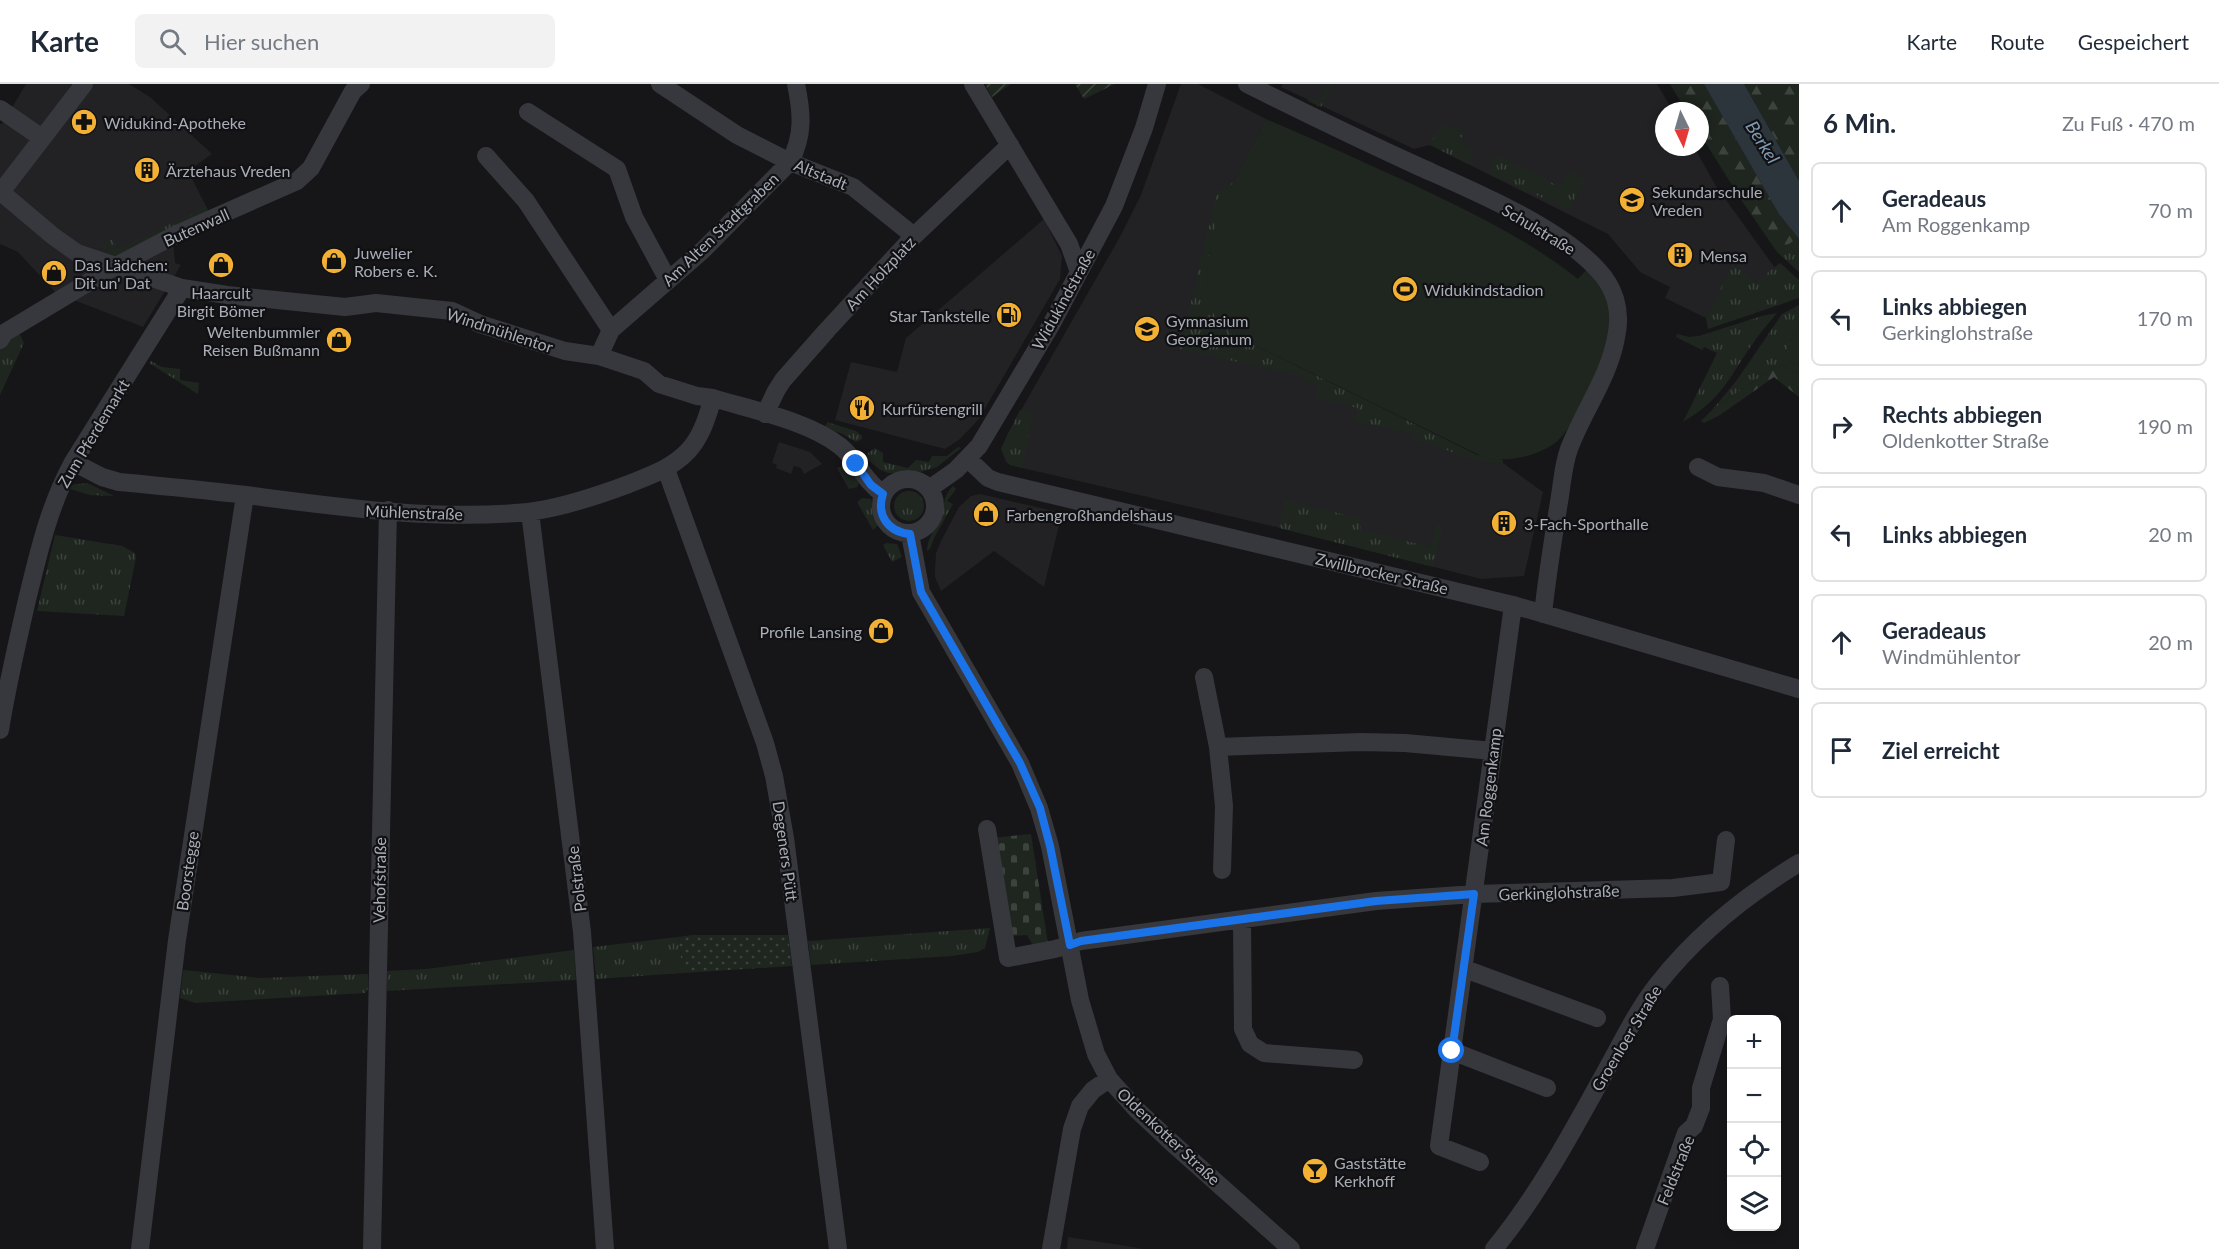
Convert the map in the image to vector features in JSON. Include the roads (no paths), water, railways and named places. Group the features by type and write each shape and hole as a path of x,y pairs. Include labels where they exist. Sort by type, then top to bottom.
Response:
{"street":[{"path":"1,192 84,84"},
{"name":"Butenwall","path":"0,340 4,333 114,267 177,234 297,181 311,168 353,91 361,84"},
{"name":"Altstadt","path":"660,84 738,135 790,162 853,187 914,236"},
{"name":"Am Alten Stadtgraben","path":"599,356 611,330 702,251 790,162 797,149 801,131 796,84"},
{"path":"973,84 1069,244 1079,272"},
{"name":"Widukindstraße","path":"929,489 968,459 990,430 1079,272 1127,177 1157,84"},
{"name":"Schulstraße","path":"1247,84 1529,220 1583,256 1606,280 1618,307 1617,337 1598,391 1568,450 1543,614"},
{"path":"0,109 42,138"},
{"path":"528,112 617,170 634,217 668,280"},
{"name":"Am Holzplatz","path":"765,414 783,380 914,236 1010,145"},
{"path":"486,156 526,201 611,330"},
{"name":"Windmühlentor","path":"1,192 77,253 182,288 226,295 345,307 376,303 452,311 480,324 565,351 599,356 644,371 659,384 765,414 808,428 830,439 850,456 871,485 883,494"},
{"name":"Zum Pferdemarkt","path":"0,730 5,669 42,536 58,490 182,288"},
{"name":"Mühlenstraße","path":"74,462 102,477 119,482 319,505 488,514 530,512 564,505 666,470 697,441 713,398"},
{"name":"Zwillbrocker Straße","path":"968,459 988,478 998,483 1513,604 1799,689"},
{"path":"1698,467 1718,477 1764,483 1799,495"},
{"name":"Degeners Pütt","path":"666,470 765,743 774,776 785,838 838,1249"},
{"path":"909,478 924,483 929,489 936,507 928,525 910,534 902,533 888,525 881,510 883,494 894,482 909,478"},
{"name":"Boorstegge","path":"140,1249 178,929 245,495"},
{"name":"Vehofstraße","path":"372,1249 388,510"},
{"name":"Polstraße","path":"530,512 582,932 605,1249"},
{"name":"Oldenkotter Straße","path":"910,534 921,592 1020,763 1040,808 1089,1034 1109,1079 1170,1141 1292,1249"},
{"name":"Am Roggenkamp","path":"1480,1162 1438,1146 1513,604"},
{"path":"1204,677 1218,747 1224,806 1222,870"},
{"path":"1218,747 1361,742 1405,743 1493,751"},
{"name":"Gerkinglohstraße","path":"987,830 1008,958 1081,941 1376,901 1474,894 1672,888 1721,882 1726,840"},
{"name":"Groenloer Straße","path":"1494,1249 1545,1180 1624,1038 1656,986 1696,942 1729,911 1766,883 1799,863"},
{"path":"1242,920 1243,1029 1250,1044 1263,1053 1354,1060"},
{"path":"1464,969 1597,1018"},
{"name":"Feldstraße","path":"1645,1249 1686,1133 1694,1126 1701,1108 1701,1088 1722,1019 1720,986"},
{"path":"1452,1051 1547,1088"},
{"path":"1051,1249 1080,1106 1093,1090 1109,1079"}],"water":[{"name":"Berkel","path":"1704,84 1744,84 1799,181 1799,239 1779,214"}],"place":[{"name":"Widukind-Apotheke","path":"84,122"},
{"name":"Ärztehaus Vreden","path":"147,170"},
{"name":"Sekundarschule Vreden","path":"1632,200"},
{"name":"Mensa","path":"1680,255"},
{"name":"Juwelier Robers e. K.","path":"334,261"},
{"name":"Haarcult Birgit Bömer","path":"221,265"},
{"name":"Das Lädchen: Dit un' Dat","path":"54,273"},
{"name":"Widukindstadion","path":"1405,289"},
{"name":"Star Tankstelle","path":"1009,315"},
{"name":"Gymnasium Georgianum","path":"1147,329"},
{"name":"Weltenbummler Reisen Bußmann","path":"339,340"},
{"name":"Kurfürstengrill","path":"862,408"},
{"name":"Farbengroßhandelshaus","path":"986,514"},
{"name":"3-Fach-Sporthalle","path":"1504,523"},
{"name":"Profile Lansing","path":"881,631"},
{"name":"Gaststätte Kerkhoff","path":"1315,1171"}]}
